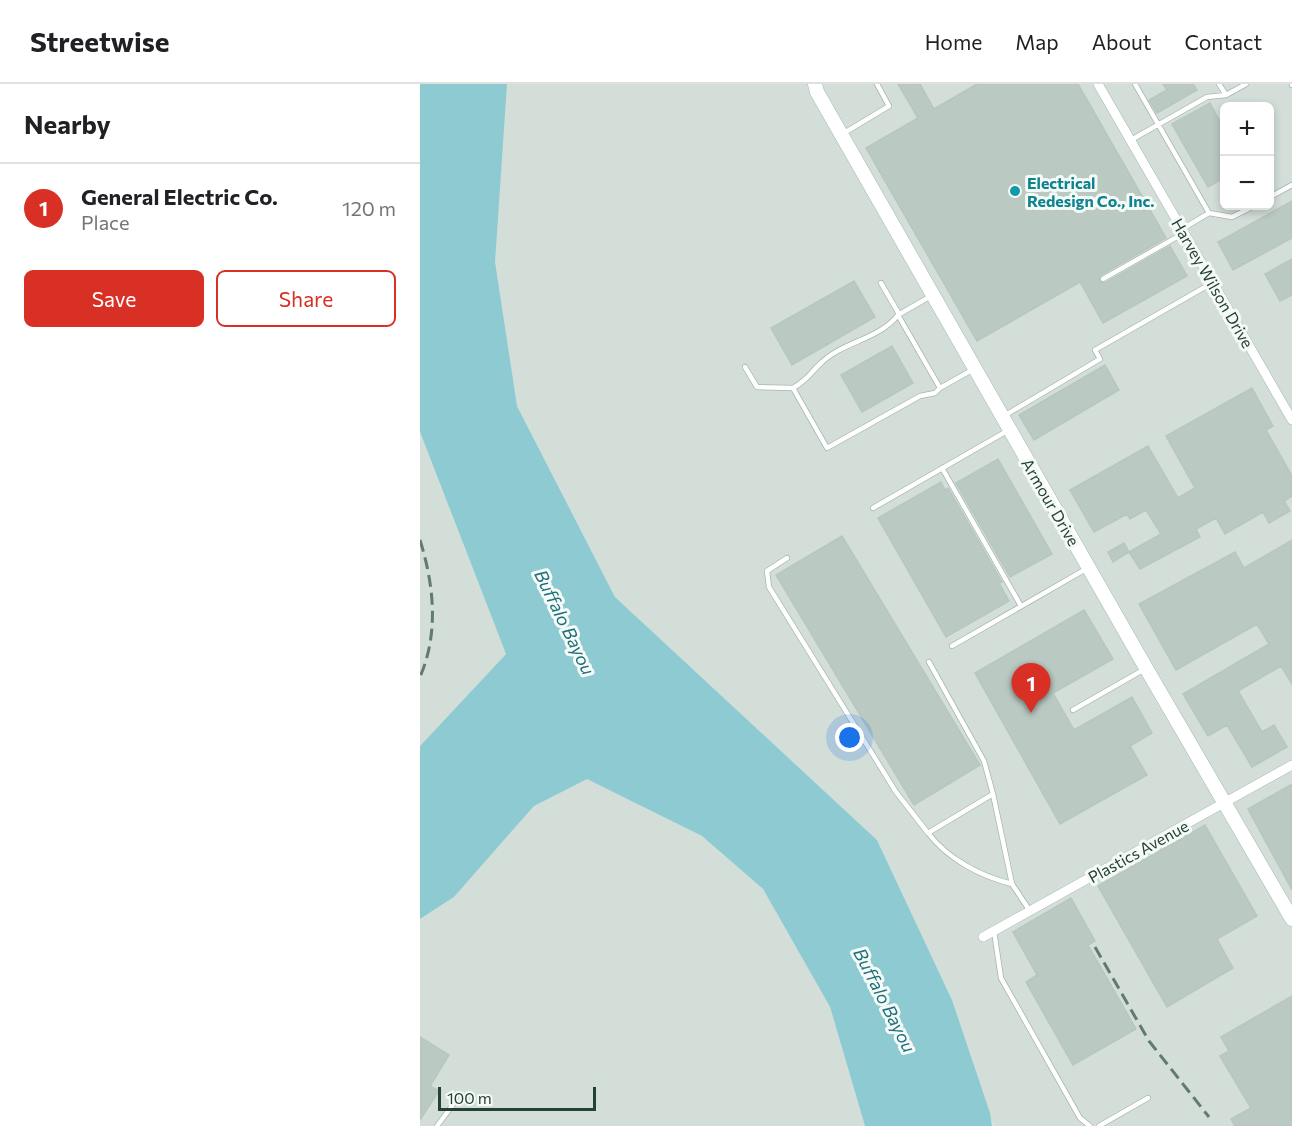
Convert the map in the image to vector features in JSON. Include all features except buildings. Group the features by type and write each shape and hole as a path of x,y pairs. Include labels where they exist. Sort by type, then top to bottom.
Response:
{"street":[{"name":"Harvey Wilson Drive","path":"1098,84 1292,420"},
{"name":"Armour Drive","path":"814,87 1292,919"},
{"name":"Plastics Avenue","path":"983,937 1292,765"}],"lane":[{"path":"842,134 890,106 877,84"},
{"path":"1135,84 1209,213"},
{"path":"1219,84 1226,96"},
{"path":"1131,141 1207,97 1226,96 1246,84"},
{"path":"1274,194 1292,185"},
{"path":"1103,279 1209,213 1232,218 1247,210"},
{"path":"1002,417 1100,359 1095,350 1212,282"},
{"path":"881,283 940,388"},
{"path":"745,367 757,387 793,388 809,379 821,362 887,325 899,315 933,295"},
{"path":"793,388 827,448 920,396 936,393 940,388 975,368"},
{"path":"873,508 1010,429"},
{"path":"942,468 1022,606"},
{"path":"787,558 767,572 769,587 896,792 940,849 994,879 1012,884"},
{"path":"952,646 1089,567"},
{"path":"929,662 984,761 1012,884 1030,911"},
{"path":"1073,710 1146,668"},
{"path":"928,833 993,794"},
{"path":"994,931 1001,978 1080,1118 1090,1126"},
{"path":"1098,1126 1148,1098"},
{"path":"437,1126 455,1102"}],"shaded area":[{"path":"501,84 1292,84 1292,1126 993,1126 952,1000 877,840 615,597 517,406 486,221"},
{"path":"420,432 506,654 420,746"},
{"path":"587,778 702,836 763,889 830,1007 865,1126 420,1126 420,919 454,897 534,806"}],"water":[{"name":"Buffalo Bayou","path":"420,84 507,84 495,262 517,406 615,597 877,840 952,1000 990,1113 992,1126 865,1126 830,1007 763,889 702,836 587,779 534,806 454,897 420,919 420,746 506,654 420,432"}],"railway":[{"path":"420,540 429,574 432,609 430,643 420,677"},
{"path":"1095,947 1149,1041 1209,1117"}],"place":[{"name":"Electrical Redesign Co., Inc.","path":"1015,191"},
{"name":"General Electric Co.","path":"1031,713"}]}
